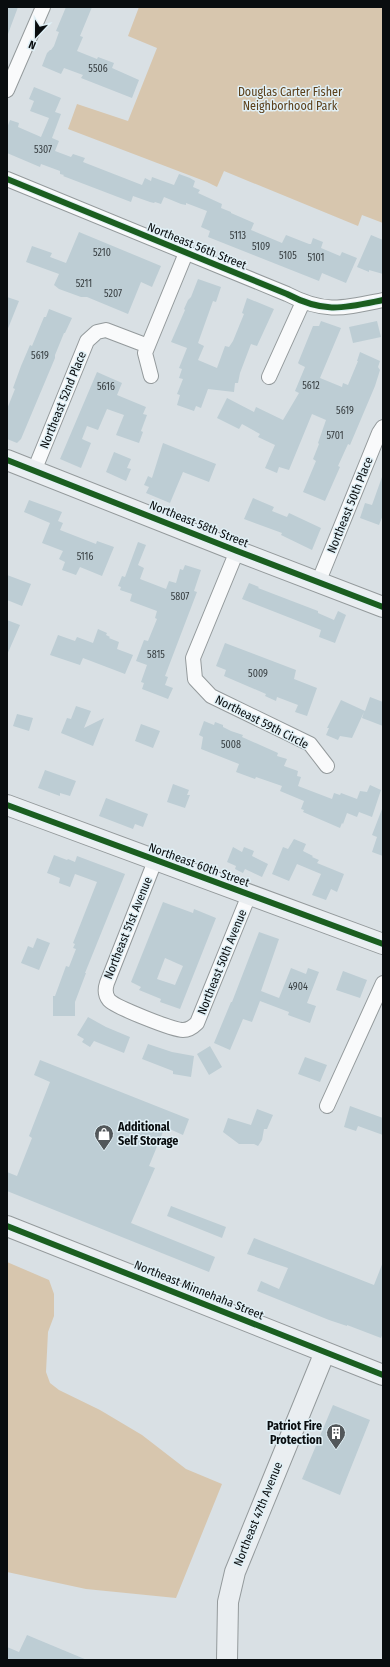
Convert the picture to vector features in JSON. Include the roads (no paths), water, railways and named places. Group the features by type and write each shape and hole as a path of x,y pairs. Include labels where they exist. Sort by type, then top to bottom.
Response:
{"street":[{"path":"7,90 43,7"},
{"name":"Northeast 56th Street","path":"7,179 287,294 302,302 335,309 383,300"},
{"path":"151,376 146,353 186,253"},
{"path":"269,377 302,302"},
{"name":"Northeast 52nd Place","path":"34,470 87,341 97,332 106,330 148,346"},
{"name":"Northeast 50th Place","path":"318,583 382,432"},
{"name":"Northeast 58th Street","path":"7,460 318,583 383,606"},
{"name":"Northeast 59th Circle","path":"237,551 193,658 195,679 211,696 310,744 327,766"},
{"name":"Northeast 60th Street","path":"7,805 155,861 383,944"},
{"name":"Northeast 51st Avenue","path":"155,861 105,988 107,997 116,1006 172,1027 184,1030 193,1027"},
{"name":"Northeast 50th Avenue","path":"193,1027 200,1018 250,895"},
{"path":"327,1106 383,983"},
{"name":"Northeast Minnehaha Street","path":"7,1226 383,1375"},
{"name":"Northeast 47th Avenue","path":"226,1660 228,1602 235,1572 325,1352"}],"place":[{"name":"Additional Self Storage","path":"104,1151"},
{"name":"Patriot Fire Protection","path":"336,1450"}],"park label":[{"name":"Douglas Carter Fisher Neighborhood Park","path":"290,99"}]}
